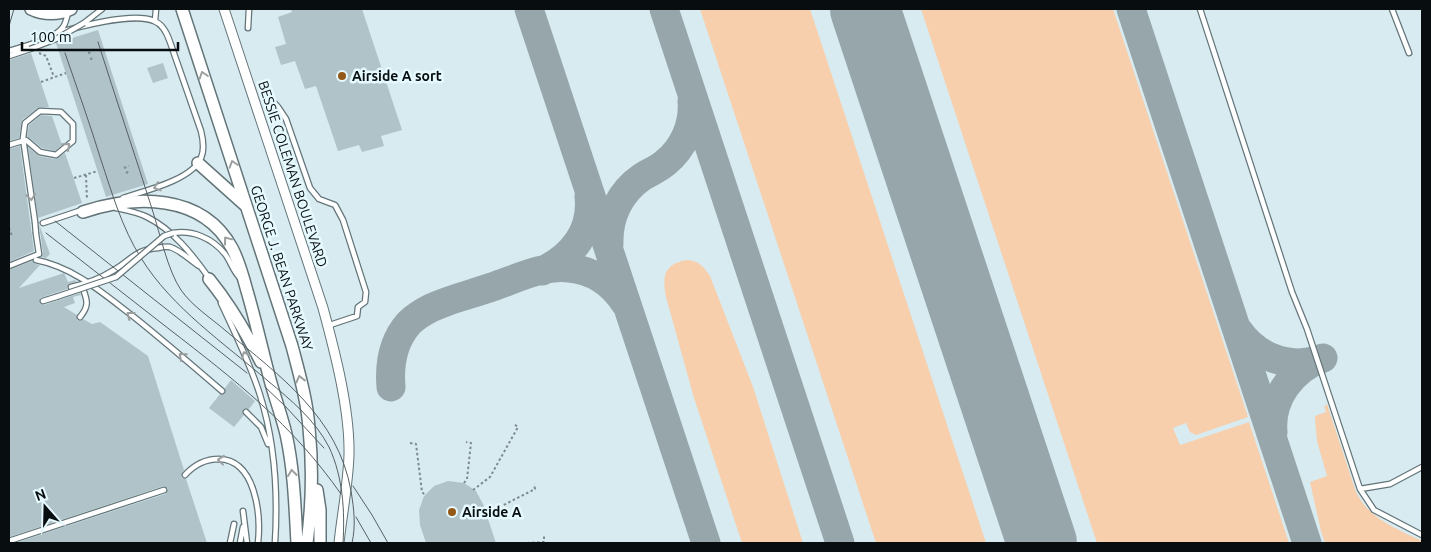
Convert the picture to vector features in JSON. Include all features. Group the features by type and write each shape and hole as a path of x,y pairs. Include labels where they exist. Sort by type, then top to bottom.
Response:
{"street":[{"path":"31,9 50,14 70,10"},
{"name":"GEORGE J. BEAN PARKWAY","path":"182,9 292,346 302,386 309,427 312,475 311,517 307,543"},
{"name":"BESSIE COLEMAN BOULEVARD","path":"224,9 334,348 343,401 348,456 339,543"},
{"path":"198,163 216,177 247,208"},
{"path":"80,212 104,205 135,201 161,201 186,208 203,216 232,247 244,282 270,382 286,434 292,470 297,543"},
{"path":"209,279 232,309 250,339 270,382"},
{"path":"309,427 320,510 320,543"}],"lane":[{"path":"9,51 56,39 84,23 102,9"},
{"path":"155,21 156,9"},
{"path":"248,28 249,9"},
{"path":"1200,9 1292,292 1307,329 1360,489 1374,510 1422,535"},
{"path":"1392,9 1409,53"},
{"path":"9,56 57,33 63,28 70,10"},
{"path":"44,224 164,185 185,174 198,163 203,151 200,131 170,42 166,32 155,21 146,18 134,18 57,33"},
{"path":"270,98 286,119 310,188 319,199 335,205 343,220 366,292 366,302 358,307 356,316 327,326"},
{"path":"9,145 17,143 26,140 40,152 56,154 73,141 73,124 61,112 40,111 25,123 23,138 25,147 34,212 39,254 9,266"},
{"path":"103,204 146,217 165,228 180,242 209,279 248,363 267,423 276,486 275,543"},
{"path":"44,301 116,277 164,236 183,232 210,240 224,254 235,274 244,282"},
{"path":"71,286 97,280 142,250 151,248 168,247 181,253 202,268"},
{"path":"36,260 70,272 98,289 222,391"},
{"path":"80,317 86,310 87,300 81,285"},
{"path":"246,412 261,427 267,440 274,470"},
{"path":"185,475 199,463 216,459 230,461 241,468 251,484 256,502 259,527 258,543"},
{"path":"1360,489 1390,484 1422,466"},
{"path":"9,541 164,490"},
{"path":"240,543 243,511"},
{"path":"230,543 234,524"},
{"path":"243,524 247,543"}],"path":[{"path":"30,47 46,56 54,77"},
{"path":"88,53 92,52"},
{"path":"90,59 95,58"},
{"path":"41,82 66,73"},
{"path":"124,168 129,166"},
{"path":"74,178 98,171"},
{"path":"126,173 130,171"},
{"path":"80,212 88,198 86,174"},
{"path":"9,228 12,236"},
{"path":"473,490 490,477 518,427 514,424"},
{"path":"464,484 471,443 466,442"},
{"path":"410,443 416,444 422,492 426,495"},
{"path":"486,514 535,489 534,484"},
{"path":"528,543 544,542 544,536"}],"shaded area":[{"path":"700,9 810,9 986,543 876,543"},
{"path":"921,9 1113,9 1248,417 1196,435 1190,432 1186,423 1173,428 1180,445 1249,422 1289,543 1097,543"},
{"path":"687,260 700,265 710,276 753,387 803,543 742,543 694,398 666,297 664,283 666,272 673,265"},
{"path":"1327,404 1356,492 1362,501 1376,516 1422,541 1422,543 1325,543 1310,482 1327,476 1317,441 1315,416 1326,412 1324,407"}],"building":[{"name":"Airside A sort","path":"291,9 362,9 402,130 381,136 384,146 362,152 359,145 338,151 316,86 305,89 295,61 281,65 275,47 286,44 278,17 292,12"},
{"path":"98,30 148,184 106,197 56,43"},
{"path":"31,53 49,107 38,108 22,120 19,138 9,141 9,60"},
{"path":"163,63 168,78 153,83 147,68"},
{"path":"41,115 52,116 62,145 55,151 42,148 27,136 29,125"},
{"path":"20,146 34,251 9,262 9,149"},
{"path":"28,147 39,156 55,159 65,153 82,203 38,218"},
{"path":"39,224 50,254 46,258 41,257 43,253"},
{"path":"32,261 40,265 19,288 64,273 68,282 75,280 77,282 68,284 67,289 40,298 40,304 44,305 80,293 81,295 73,297 75,303 64,307 77,315 77,320 83,319 92,324 100,322 148,356 184,470 181,477 186,479 207,543 15,543 165,494 168,489 164,486 9,537 9,270"},
{"path":"231,380 255,401 249,409 245,408 243,410 244,415 234,427 209,408 220,394 225,393 225,388"},
{"name":"Airside A","path":"448,481 464,483 476,491 483,504 496,543 426,543 420,525 419,510 424,496 434,486"}],"taxiway":[{"path":"529,9 706,543"},
{"path":"664,9 840,543"},
{"path":"1131,9 1307,543"},
{"path":"609,244 613,215 627,190 642,177 662,165 678,150 689,127 692,101"},
{"path":"542,271 563,258 578,241 588,221 589,196"},
{"path":"391,387 393,353 399,337 409,323 419,315 446,302 530,273 549,269 569,268 586,272 601,279 614,289 625,303"},
{"path":"1238,330 1254,347 1273,358 1295,363 1317,360"},
{"path":"1273,432 1275,408 1285,387 1302,370 1323,358"},
{"path":"1017,468 1039,543"}],"runway":[{"path":"865,9 1042,543"}],"tram line":[{"path":"9,26 14,9"},
{"path":"98,42 176,282 202,312 286,382 320,420 334,441 344,465 351,491 354,517 352,543"},
{"path":"65,53 113,198 134,247 154,276 183,309 294,403 317,428 334,458 340,482 344,519 343,543"},
{"path":"55,221 247,373"},
{"path":"46,233 240,385 303,446 341,494"},
{"path":"265,387 324,448"},
{"path":"353,486 388,543"},
{"path":"356,517 371,543"}],"place":[{"name":"Airside A sort","path":"342,76"},
{"name":"Airside A","path":"452,512"}]}
